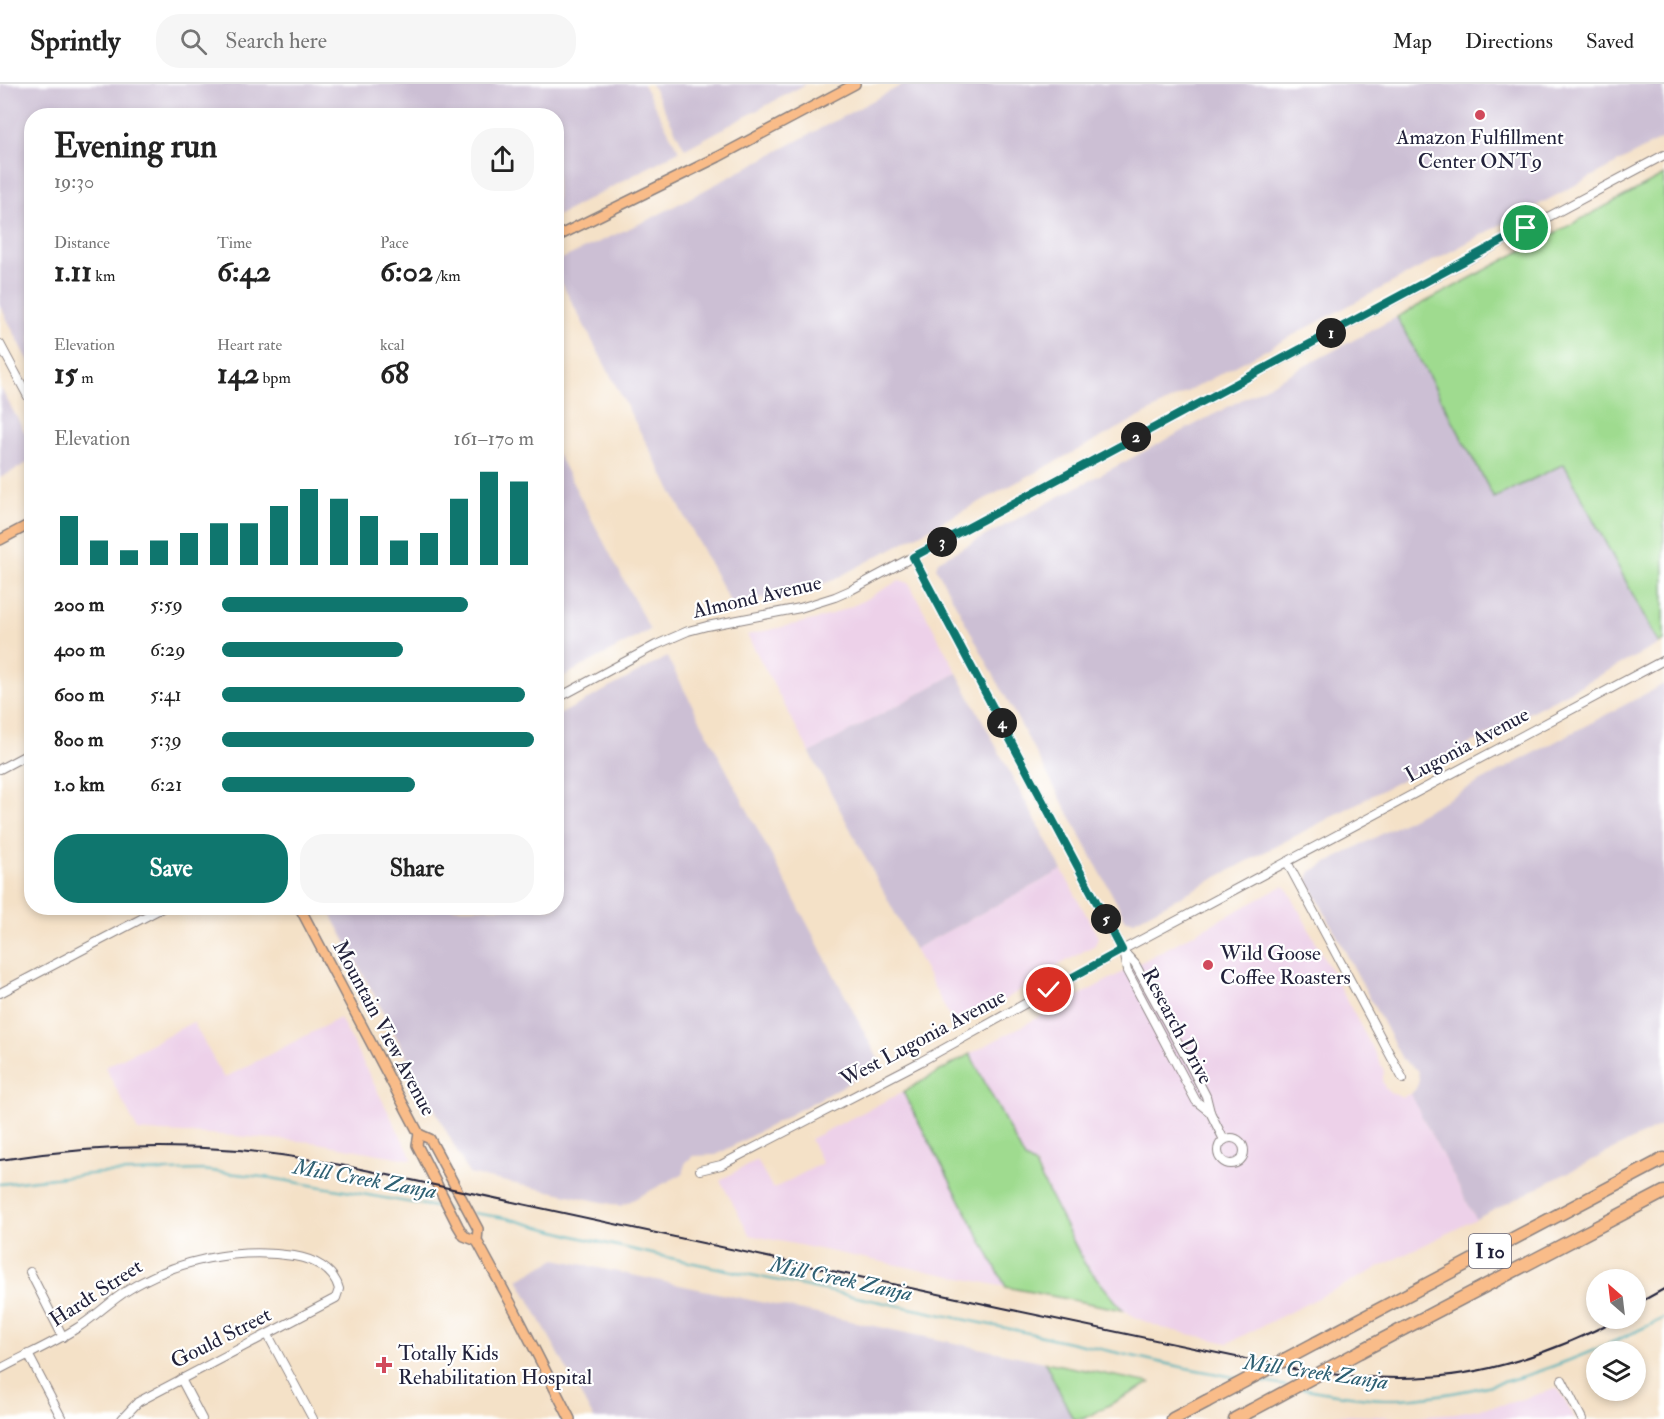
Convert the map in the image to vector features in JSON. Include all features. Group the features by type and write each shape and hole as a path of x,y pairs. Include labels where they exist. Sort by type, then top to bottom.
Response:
{"highway":[{"path":"1585,1201 1664,1152"},
{"name":"I 10","path":"1173,1419 1664,1159"},
{"name":"I 10","path":"1235,1419 1664,1192"},
{"path":"1557,1249 1664,1200"},
{"path":"1163,1419 1195,1407"}],"main road":[{"path":"564,233 718,157 855,84"},
{"path":"0,540 24,527"},
{"name":"Mountain View Avenue","path":"304,915 419,1134 430,1139 478,1229 477,1242 570,1419"},
{"name":"Mountain View Avenue","path":"419,1134 417,1145 458,1226 464,1236 477,1242"}],"street":[{"name":"Almond Avenue","path":"564,695 673,637 707,626 800,608 851,590 1664,154"},
{"path":"0,344 24,389"},
{"name":"Research Drive","path":"913,557 1122,950 1127,971 1192,1094 1196,1101 1210,1112"},
{"name":"Lugonia Avenue","path":"1287,862 1664,660"},
{"path":"0,769 24,756"},
{"path":"1287,862 1403,1079"},
{"name":"West Lugonia Avenue","path":"700,1170 721,1165 826,1111 1287,862"},
{"path":"0,993 149,915"},
{"name":"Research Drive","path":"1122,950 1135,964 1187,1059 1206,1096 1210,1112 1224,1140"},
{"name":"Hardt Street","path":"0,1369 63,1337 115,1298 143,1281 178,1267 215,1257 271,1253 301,1257 320,1264 328,1271 338,1282 339,1293"},
{"path":"30,1272 63,1337"},
{"name":"Gould Street","path":"122,1419 138,1402 329,1302 339,1293"},
{"path":"268,1335 313,1419"},
{"path":"28,1354 62,1419"},
{"path":"181,1379 202,1419"},
{"path":"1562,1380 1582,1419"}],"shaded area":[{"path":"0,84 643,84 679,151 564,212 564,108 24,108 24,352 0,306"},
{"path":"651,84 806,84 685,149"},
{"path":"904,84 1664,84 1664,138 831,581 803,591 731,604 564,287 564,258 652,218"},
{"path":"1397,317 1494,498 1564,463 1659,644 1134,921 1126,920 936,568 938,561"},
{"path":"0,387 24,430 24,465 0,478"},
{"path":"564,466 650,630 564,676"},
{"path":"900,580 909,583 957,673 810,753 747,635 822,618 857,604"},
{"path":"667,657 882,1066 716,1155 693,1156 686,1162 684,1173 621,1206 469,1174 332,915 564,915 564,712"},
{"path":"957,673 1062,870 914,949 810,753"},
{"path":"1664,684 1664,1124 1476,1219 1410,1094 1418,1084 1417,1070 1402,1059 1308,881 1310,872"},
{"path":"1062,870 1098,937 1095,945 1052,969 985,1013 955,1027 914,949"},
{"path":"1283,886 1287,888 1383,1068 1382,1080 1385,1088 1401,1097 1410,1094 1476,1219 1228,1343 1162,1328 1139,1319 1123,1310 1105,1290 1085,1264 1035,1164 1025,1159 970,1054"},
{"path":"340,1018 413,1160 312,1142 138,1131 105,1067 193,1022 224,1078"},
{"path":"903,1092 1006,1287 750,1235 720,1180 757,1160 773,1189 822,1163 810,1139"},
{"path":"556,1259 1045,1362 1073,1419 594,1419 518,1279"},
{"path":"1558,1388 1575,1419 1329,1419 1337,1415 1400,1417 1455,1413 1506,1404"}],"green space":[{"path":"1664,175 1664,641 1659,644 1564,464 1494,498 1397,317"},
{"path":"970,1054 1025,1159 1034,1164 1085,1264 1123,1310 1006,1287 903,1092"},
{"path":"1045,1362 1150,1383 1083,1419 1073,1419"}],"waterway":[{"name":"Mill Creek Zanja","path":"0,1184 100,1173 202,1170 271,1178 447,1209"},
{"name":"Mill Creek Zanja","path":"453,1210 465,1212"},
{"name":"Mill Creek Zanja","path":"473,1213 506,1218 670,1258 1239,1378"},
{"name":"Mill Creek Zanja","path":"1301,1388 1388,1399 1436,1396 1470,1390 1504,1382 1569,1361 1664,1318"},
{"name":"Mill Creek Zanja","path":"1257,1381 1286,1386"}],"railway":[{"path":"0,1160 59,1152 149,1147 239,1150 295,1157 370,1171 1298,1370 1346,1376 1411,1378 1477,1371 1550,1350 1597,1329"},
{"path":"1646,1299 1664,1289"}],"place":[{"name":"Amazon Fulfillment Center ONT9","path":"1480,115"},
{"name":"Wild Goose Coffee Roasters","path":"1208,965"},
{"name":"Totally Kids Rehabilitation Hospital","path":"384,1365"}],"route":[{"path":"1049,990 1122,950 913,557 1526,228"}]}
